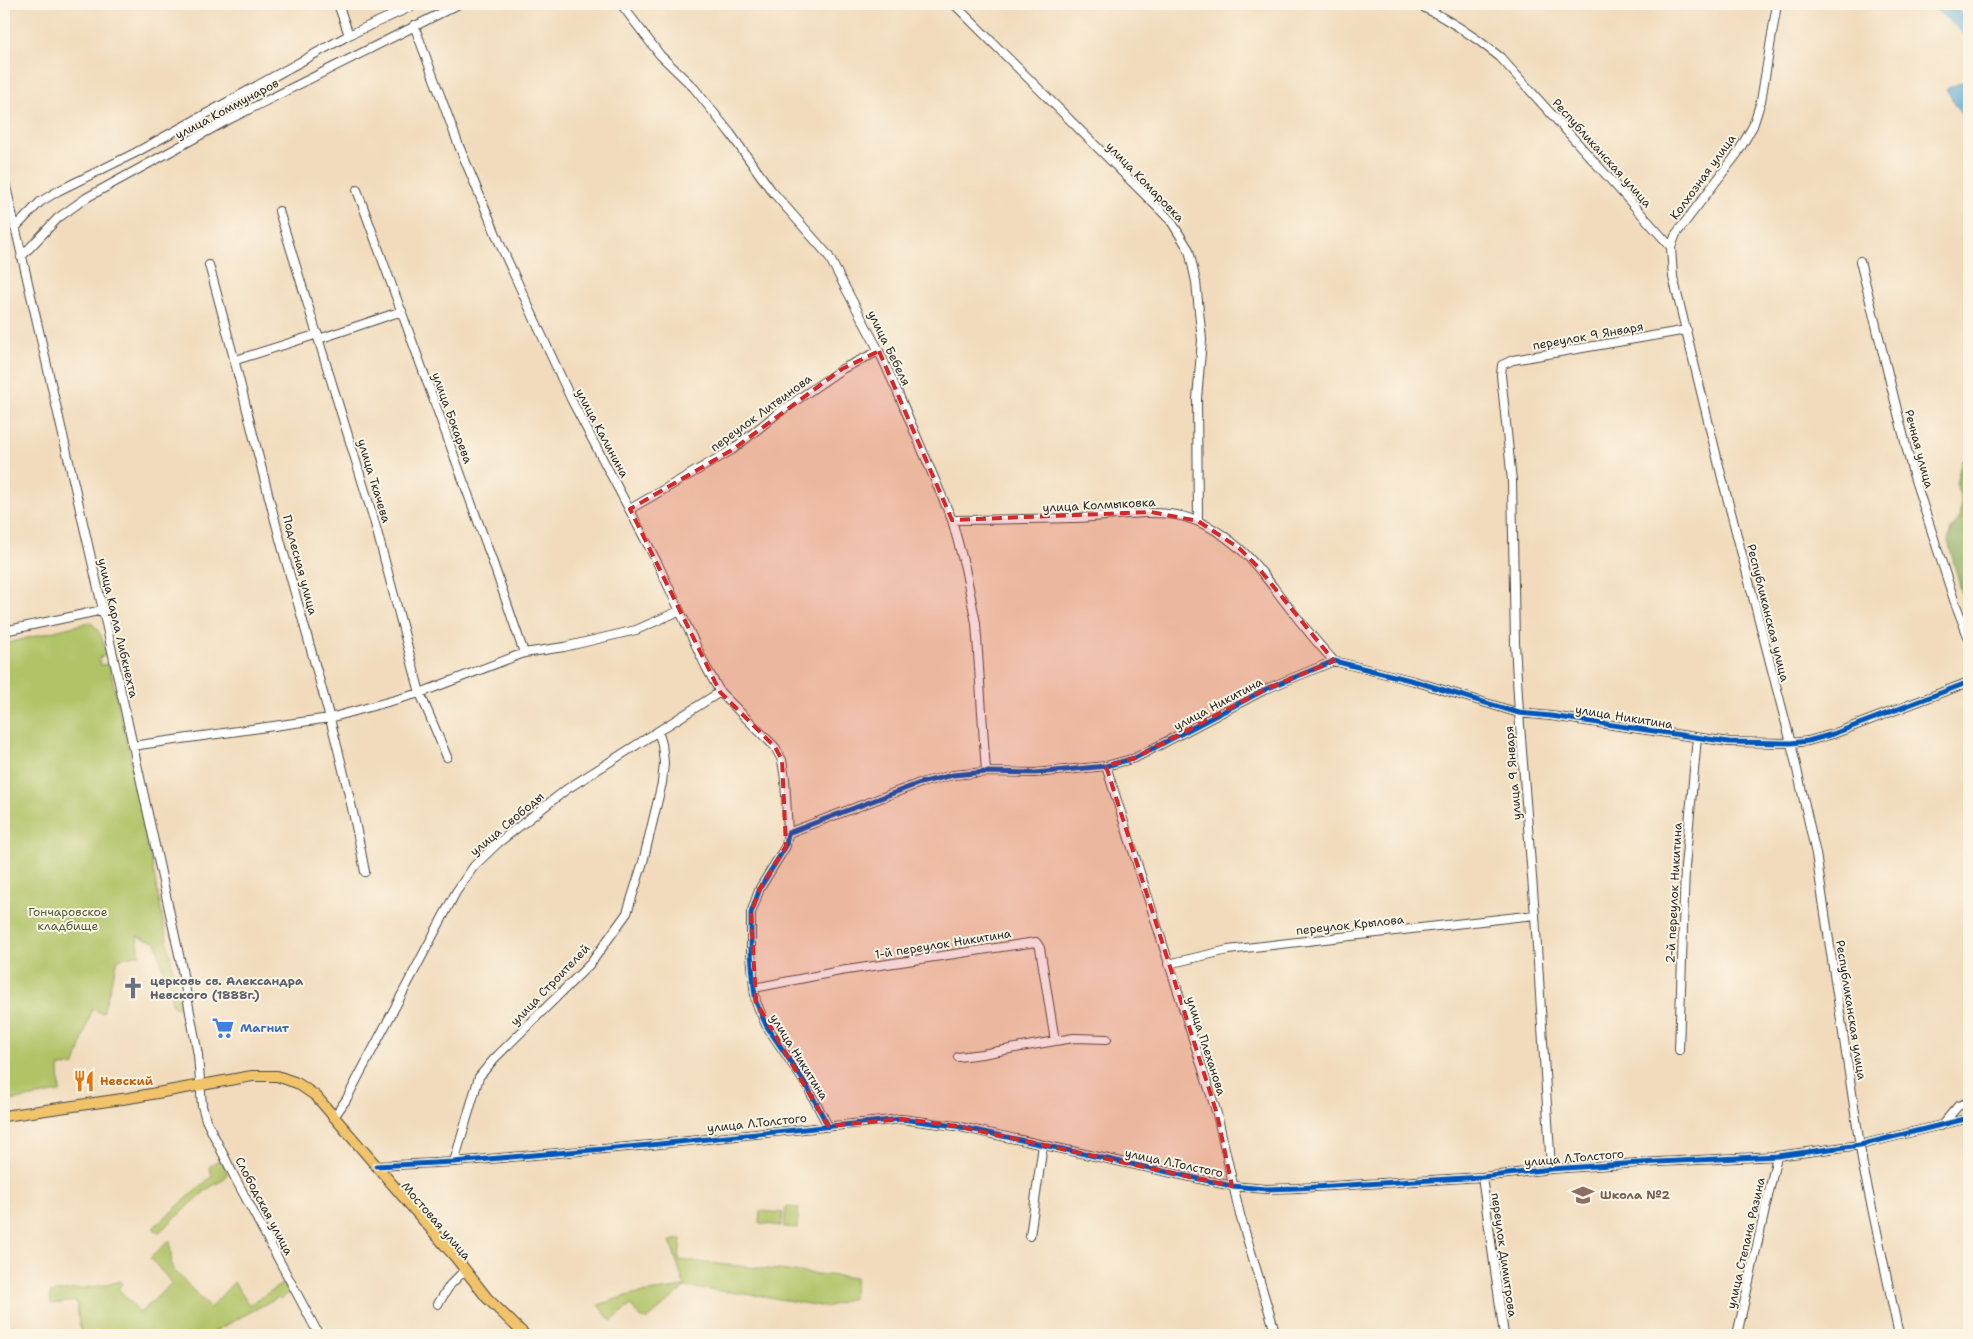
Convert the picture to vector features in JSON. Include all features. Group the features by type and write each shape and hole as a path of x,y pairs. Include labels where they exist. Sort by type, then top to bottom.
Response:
{"main road":[{"name":"Мостовая улица","path":"4,1116 129,1098 252,1076 277,1076 297,1083 316,1096 487,1298 524,1335"}],"street":[{"path":"338,4 349,35"},
{"name":"улица Коммунаров","path":"15,228 40,202 58,191 135,153 349,35 417,4"},
{"name":"улица Коммунаров","path":"21,257 58,218 86,198 224,122 459,4"},
{"name":"улица Бебеля","path":"621,4 660,55 694,88 724,125 771,190 828,255 879,351 952,520 965,568 976,623 986,772"},
{"name":"улица Комаровка","path":"954,4 1171,221 1189,250 1196,282 1202,340 1197,399 1198,520"},
{"name":"Республиканская улица","path":"1417,4 1440,15 1474,36 1500,57 1671,247 1674,277 1721,474 1791,743 1816,854 1860,1145 1877,1238 1899,1335"},
{"name":"Колхозная улица","path":"1671,247 1676,234 1737,154 1753,126 1761,101 1777,4"},
{"name":"улица Калинина","path":"414,25 458,146 500,244 572,401 657,562 678,611 720,692 775,747 782,760 788,833"},
{"name":"улица Карла Либкнехта","path":"4,178 103,610 180,959 198,1055 201,1084"},
{"name":"улица Бокарева","path":"357,190 524,653"},
{"name":"улица Ткачева","path":"279,211 374,520 420,693 448,756"},
{"name":"Речная улица","path":"1860,261 1913,474 1969,640"},
{"name":"Подлесная улица","path":"209,265 236,360 280,540 348,788 365,872"},
{"path":"236,360 402,311"},
{"name":"переулок 9 Января","path":"1501,374 1502,365 1512,360 1687,330"},
{"name":"переулок Литвинова","path":"630,509 732,450 778,413 842,369 879,351"},
{"name":"улица 9 Января","path":"1501,374 1512,481 1515,643 1536,915 1551,1169"},
{"name":"улица Колмыковка","path":"952,520 1076,518 1151,512 1178,515 1198,520 1239,548 1256,565 1317,643 1334,661"},
{"path":"4,631 103,610"},
{"path":"132,746 330,718 420,693 524,653 564,647 636,630 678,611"},
{"name":"улица Никитина","path":"828,1126 807,1086 766,1025 756,1002 754,988 751,953 751,913 760,888 786,846 788,833 920,783 953,775 986,772 1035,773 1106,766 1135,758 1266,689 1334,661 1414,681 1519,713 1729,742 1791,743 1808,741 1833,734 1969,682"},
{"name":"улица Свободы","path":"334,1117 346,1100 456,892 474,866 498,844 567,789 720,692"},
{"name":"улица Строителей","path":"454,1162 479,1077 494,1058 591,963 627,913 643,862 662,783 664,763 662,744 658,731"},
{"name":"2-й переулок Никитина","path":"1679,1050 1685,867 1697,738"},
{"name":"улица Плеханова","path":"1106,766 1216,1114 1232,1186 1276,1335"},
{"name":"переулок Крылова","path":"1168,964 1228,950 1536,915"},
{"name":"1-й переулок Никитина","path":"754,988 840,971 1036,942 1040,948 1055,1041"},
{"path":"958,1057 1055,1041 1080,1038 1107,1038"},
{"name":"Слободская улица","path":"201,1084 202,1106 206,1120 319,1335"},
{"path":"1941,1126 1958,1106 1969,1102"},
{"name":"улица Л.Толстого","path":"376,1166 454,1162 901,1118 956,1126 1232,1186 1266,1189 1482,1178 1551,1169 1639,1162 1776,1156 1860,1145 1969,1118"},
{"path":"1030,1236 1043,1145"},
{"name":"улица Степана Разина","path":"1737,1335 1776,1156"},
{"name":"переулок Димитрова","path":"1482,1178 1504,1335"},
{"path":"438,1304 450,1284 465,1270"}],"highlighted area":[{"path":"879,351 952,520 1151,512 1198,521 1239,548 1256,565 1334,661 1266,689 1135,758 1106,766 1217,1114 1232,1186 956,1126 901,1119 828,1126 756,1002 751,913 760,888 786,846 782,760 775,747 720,692 630,509 732,450 842,369"}],"green space":[{"path":"1962,460 1969,461 1969,612 1964,603 1948,541 1951,529 1959,519 1961,500 1956,483"},
{"name":"Гончаровское кладбище","path":"90,622 100,633 104,644 106,655 99,658 101,665 109,664 133,769 181,1010 173,1006 156,942 137,936 140,954 118,959 103,1013 92,1009 75,1065 59,1067 60,1092 4,1102 4,644"},
{"path":"221,1158 227,1172 223,1180 209,1188 158,1233 153,1228 212,1176 209,1167"},
{"path":"786,1207 799,1208 797,1228 784,1227"},
{"path":"760,1211 783,1213 781,1226 759,1223"},
{"path":"681,1239 679,1260 856,1278 853,1298 826,1307 762,1296 685,1287 670,1241"},
{"path":"170,1240 172,1268 210,1308 234,1282 249,1305 282,1284 285,1285 288,1291 287,1295 280,1299 278,1297 208,1335 81,1335 76,1301 51,1304 50,1293 106,1285 120,1281 122,1284 118,1288 140,1313 172,1283 150,1258"},
{"path":"685,1287 648,1319 641,1318 631,1305 611,1321 598,1305 632,1294"}],"water":[{"path":"1969,79 1969,128 1946,89"}],"waterway":[{"path":"1940,4 1969,29"}],"cycle path":[{"path":"828,1126 807,1086 766,1025 756,1002 754,988 751,953 751,913 760,888 786,846 788,833 920,783 953,775 986,772 1035,773 1106,766 1135,758 1266,689 1334,661 1414,681 1519,713 1729,742 1791,743 1808,741 1833,734 1969,682"},
{"path":"376,1166 454,1162 650,1145 901,1119 956,1126 1232,1186 1266,1189 1482,1177 1551,1169 1777,1156 1860,1145 1969,1118"}],"place":[{"name":"церковь св. Александра Невского (1888г.)","path":"133,988"},
{"name":"Магнит","path":"223,1028"},
{"name":"Невский","path":"84,1081"},
{"name":"Школа №2","path":"1583,1195"}]}
